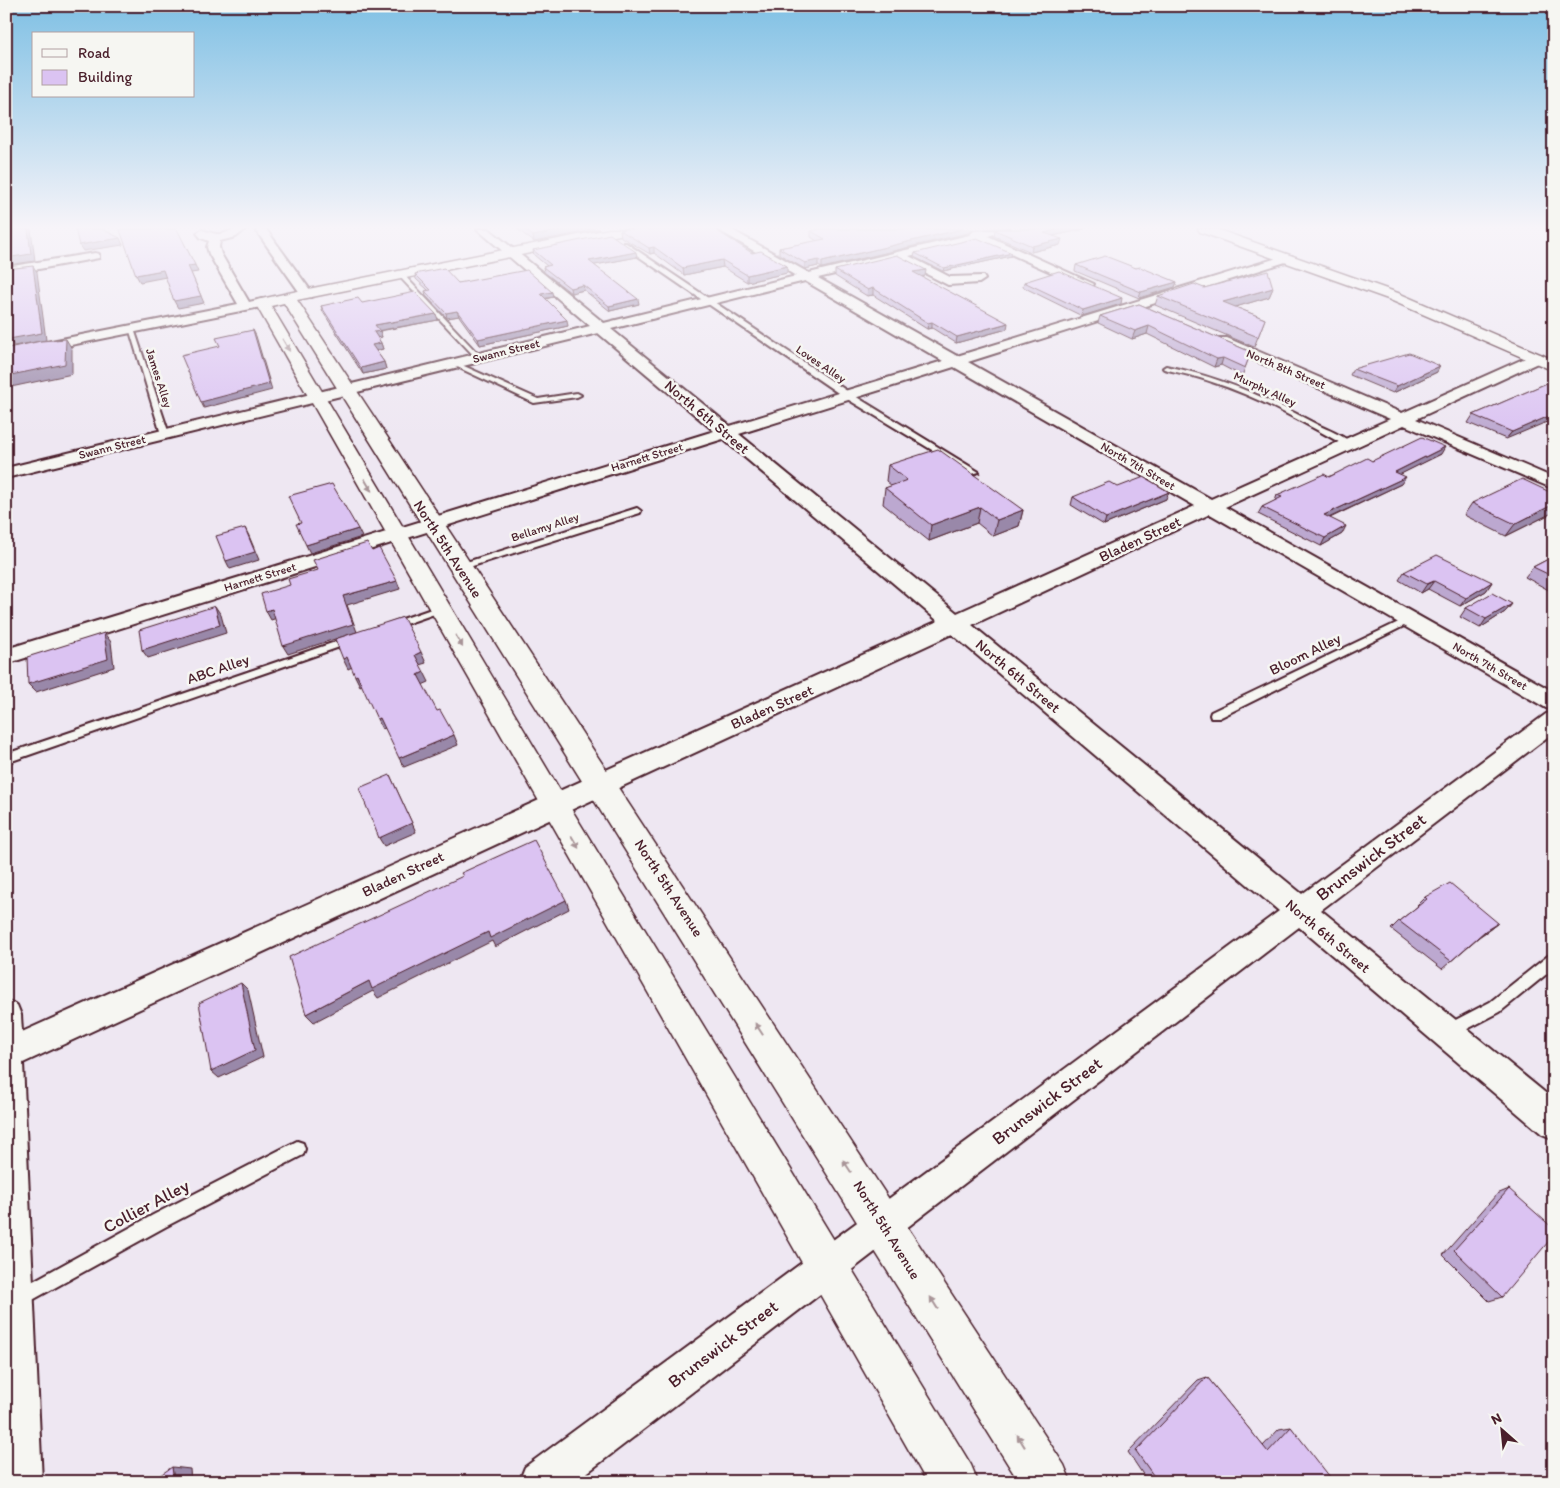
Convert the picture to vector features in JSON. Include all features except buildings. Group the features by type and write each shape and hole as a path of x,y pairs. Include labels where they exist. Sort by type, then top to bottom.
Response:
{"street":[{"path":"6,354 283,298"},
{"name":"North 6th Street","path":"566,298 1299,912 1554,1122"},
{"name":"Swann Street","path":"6,473 724,298"},
{"name":"North 7th Street","path":"843,298 1554,702"},
{"path":"1122,298 1156,313"},
{"name":"Harnett Street","path":"6,657 1159,298"},
{"path":"1399,298 1546,362"},
{"path":"275,300 316,397 554,805 954,1482"},
{"name":"North 5th Avenue","path":"275,300 347,390 432,524 602,783 1047,1482"},
{"name":"North 8th Street","path":"1211,336 1554,484"},
{"name":"Bladen Street","path":"7,1055 1402,419 1546,362"},
{"name":"Brunswick Street","path":"540,1482 1554,720"},
{"path":"6,1015 22,1482"}],"lane":[{"path":"423,298 479,358"},
{"name":"Loves Alley","path":"704,298 847,395 975,472"},
{"name":"James Alley","path":"131,329 165,434"},
{"path":"455,364 537,401 577,395"},
{"name":"Murphy Alley","path":"1166,368 1194,373 1254,395 1349,444"},
{"name":"Bellamy Alley","path":"460,567 637,511"},
{"path":"384,628 440,609"},
{"name":"Bloom Alley","path":"1215,715 1409,620"},
{"name":"ABC Alley","path":"6,759 365,635"},
{"path":"1446,1033 1495,1007 1554,959"},
{"name":"Collier Alley","path":"15,1300 159,1221 297,1149"}]}
